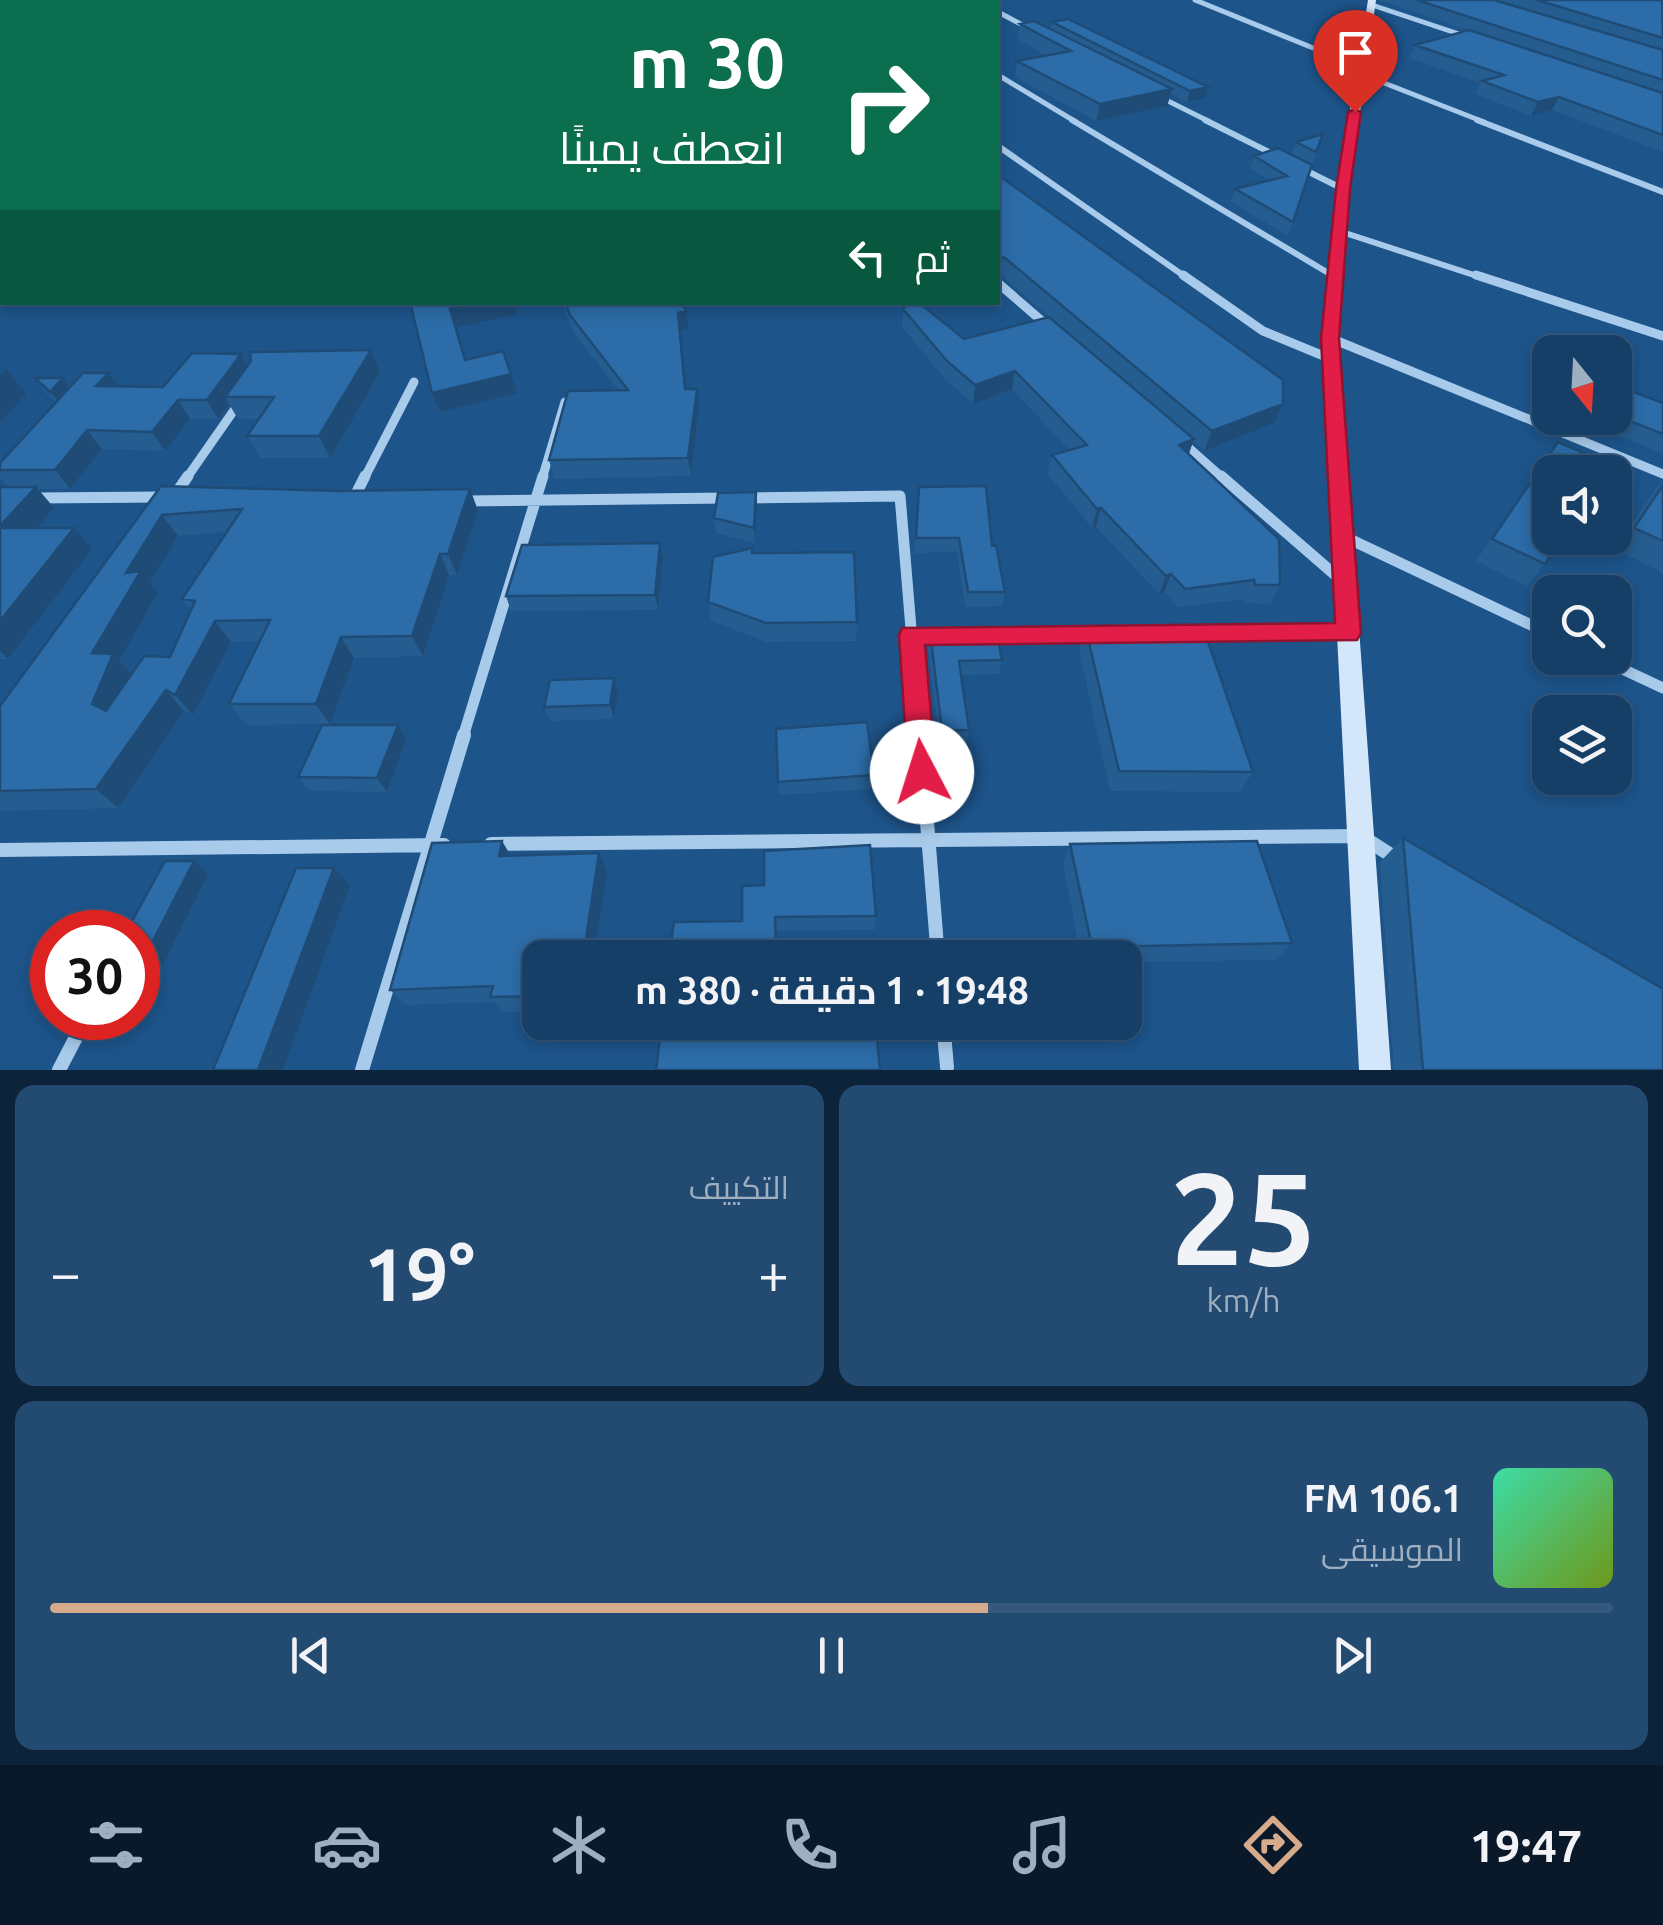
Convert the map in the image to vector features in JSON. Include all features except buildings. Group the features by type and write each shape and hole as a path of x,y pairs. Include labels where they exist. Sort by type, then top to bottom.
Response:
{"main road":[{"path":"1372,2 1343,189 1330,348 1376,1070"}],"street":[{"path":"1195,0 1663,192"},
{"path":"1372,2 1481,42"},
{"path":"1000,13 1039,34"},
{"path":"1000,76 1335,277"},
{"path":"1146,89 1279,157"},
{"path":"1000,147 1263,332 1330,348 1663,474"},
{"path":"1295,165 1343,189"},
{"path":"1339,231 1663,336"},
{"path":"1000,285 1058,335"},
{"path":"352,503 414,382"},
{"path":"161,514 245,394"},
{"path":"362,1070 565,402 597,394"},
{"path":"1164,426 1345,584"},
{"path":"443,502 900,496 936,940"},
{"path":"19,498 192,498"},
{"path":"332,502 370,502"},
{"path":"1342,535 1532,625"},
{"path":"1189,634 1348,633"},
{"path":"971,635 1110,634"},
{"path":"911,635 931,635"},
{"path":"1632,673 1663,688"},
{"path":"0,850 1361,836 1411,867"},
{"path":"165,865 174,848"},
{"path":"58,1070 74,1040"},
{"path":"945,1040 947,1067"}],"route":[{"path":"922,772 911,635 1348,633 1330,338 1343,189 1355,112"}]}
